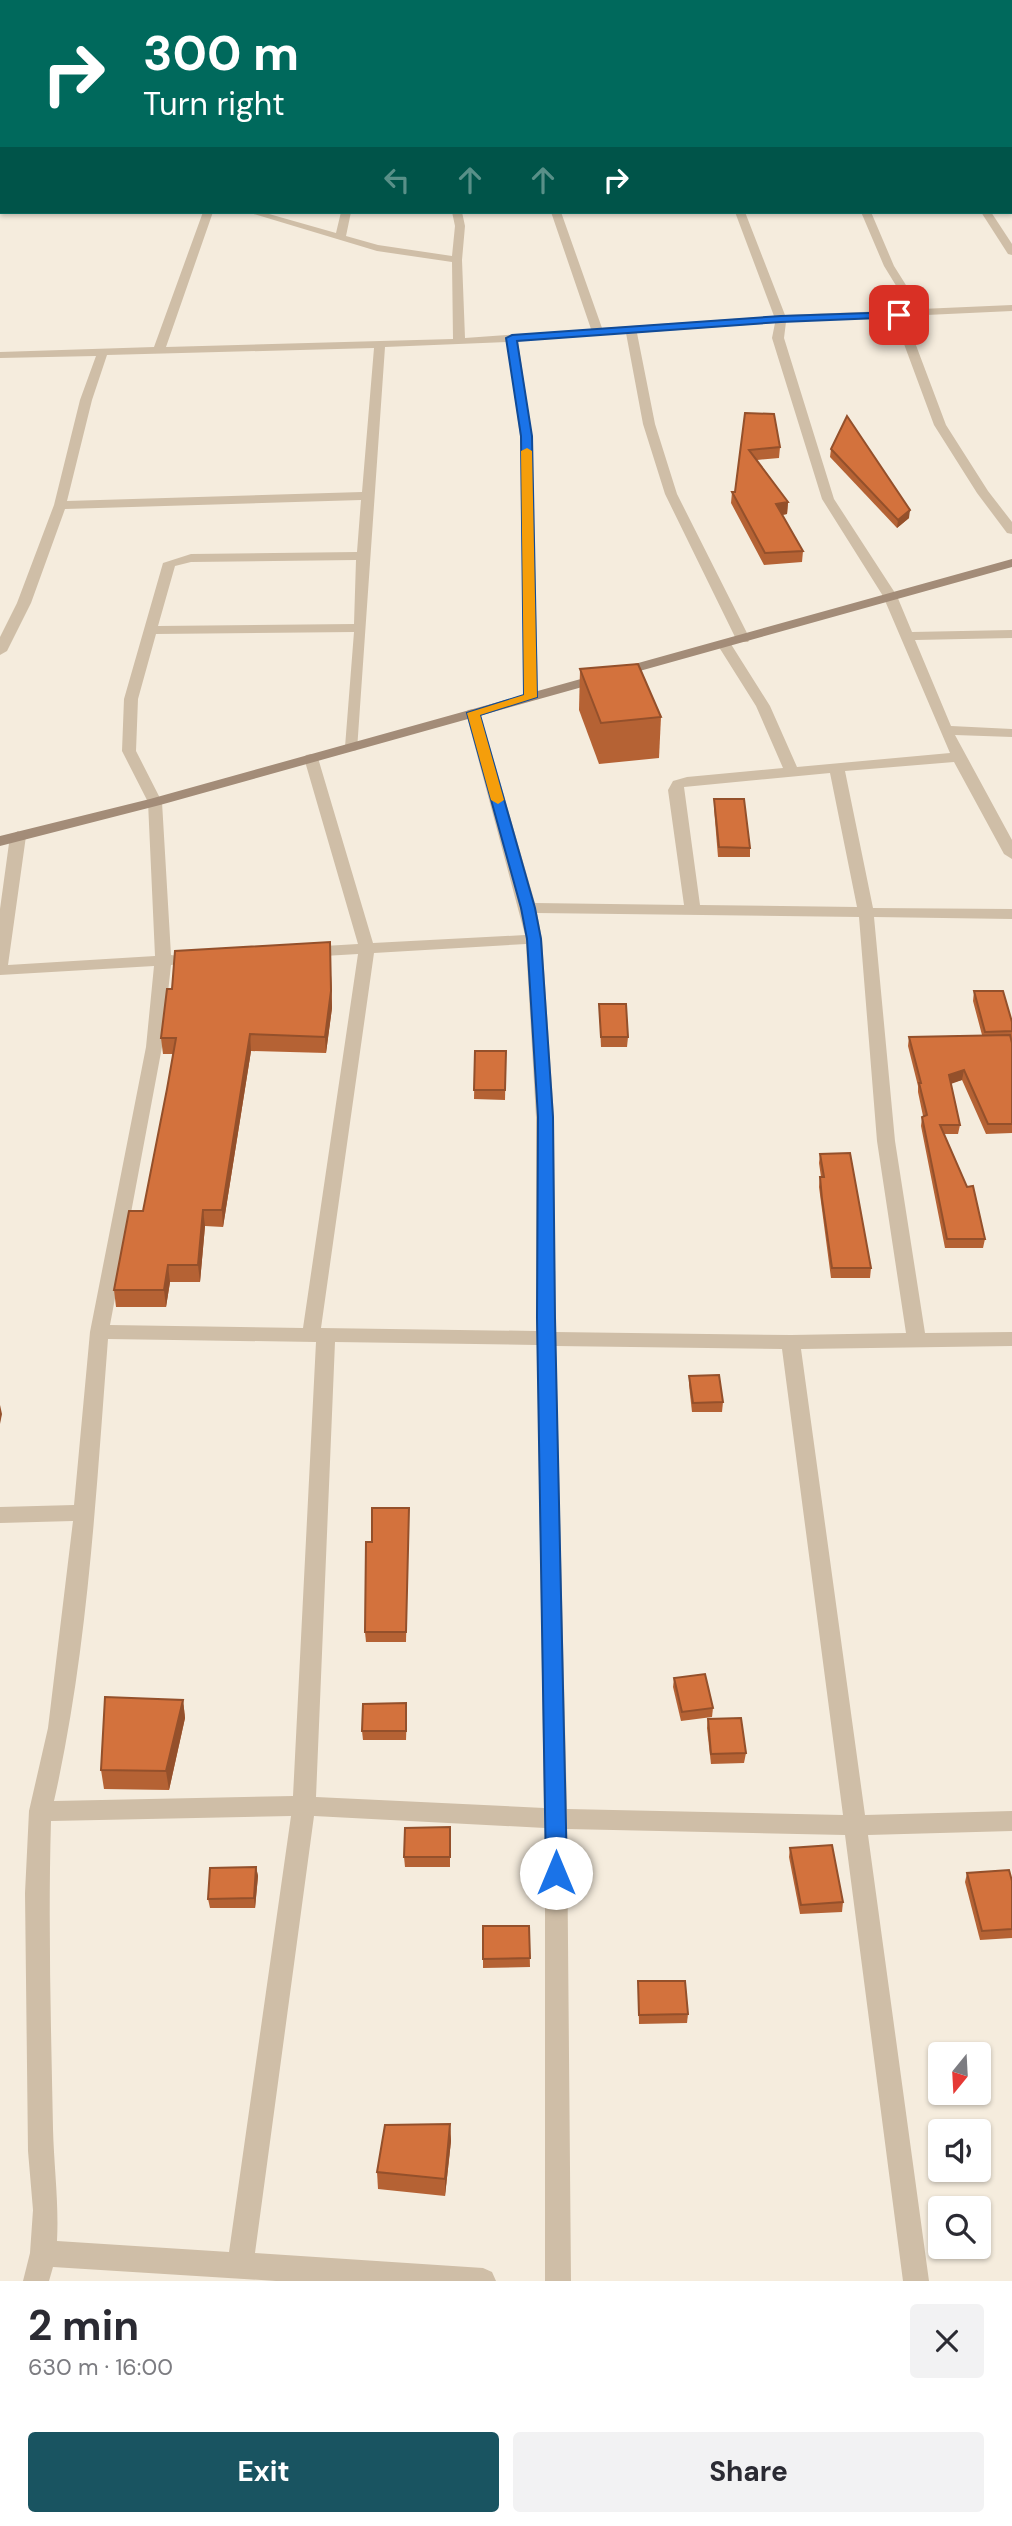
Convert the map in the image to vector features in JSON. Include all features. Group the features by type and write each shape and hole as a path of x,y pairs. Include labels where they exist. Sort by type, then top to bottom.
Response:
{"street":[{"path":"159,350 207,214"},
{"path":"259,214 377,247 457,260"},
{"path":"341,237 346,214"},
{"path":"457,214 460,226 457,260 459,342"},
{"path":"557,214 598,332"},
{"path":"741,214 781,319 778,338 828,499 890,596 944,730 1012,854"},
{"path":"867,214 889,267 919,314"},
{"path":"987,214 1012,252"},
{"path":"0,355 459,342 781,319 1012,308"},
{"path":"899,315 940,425 984,493 1012,530"},
{"path":"631,330 649,424 671,494 743,639"},
{"path":"512,338 526,436 531,697"},
{"path":"352,747 361,628 363,556 380,344"},
{"path":"0,651 24,603 60,505 86,400 103,352"},
{"path":"60,505 368,496"},
{"path":"36,2281 43,2253 46,2210 41,2151 37,1893 40,1811 59,1728 84,1513 99,1332 154,1047 163,961 155,802 129,751 131,699 167,566 174,560 363,556"},
{"path":"0,841 155,802 1012,563"},
{"path":"150,630 361,628"},
{"path":"906,636 1012,635"},
{"path":"724,644 763,706 792,772"},
{"path":"473,713 528,908 534,939 545,1117 546,1339 556,1819 558,2281"},
{"path":"944,730 1012,733"},
{"path":"693,910 675,790 678,784 687,781 958,757"},
{"path":"240,2266 304,1806 319,1336 366,949 311,758"},
{"path":"837,769 866,912 886,1141 916,1340"},
{"path":"18,836 0,968 190,959"},
{"path":"528,908 1012,914"},
{"path":"285,954 534,939"},
{"path":"99,1332 791,1342 1012,1339"},
{"path":"791,1342 916,2281"},
{"path":"0,1515 84,1513"},
{"path":"40,1811 304,1806 556,1819 855,1825 1012,1821"},
{"path":"43,2253 483,2281"}],"building":[{"path":"745,413 774,414 780,447 749,450 788,502 776,504 803,551 765,553 732,492 735,492"},
{"path":"847,416 910,510 898,520 831,449"},
{"path":"638,664 661,717 601,723 580,669"},
{"path":"714,799 744,799 750,848 719,847"},
{"path":"330,942 331,991 325,1037 250,1034 222,1210 203,1210 198,1265 168,1265 164,1290 114,1290 129,1211 143,1211 167,1089 176,1038 161,1038 167,989 172,989 175,951"},
{"path":"974,991 1003,991 1012,1031 985,1032"},
{"path":"599,1004 626,1004 628,1037 601,1037"},
{"path":"1010,1035 1012,1124 988,1124 964,1070 949,1075 960,1125 940,1125 967,1187 973,1186 985,1239 947,1239 922,1117 927,1115 921,1083 909,1037"},
{"path":"475,1051 506,1051 505,1090 474,1090"},
{"path":"850,1153 871,1268 832,1268 822,1199 820,1177 824,1177 820,1154"},
{"path":"719,1375 723,1402 693,1403 689,1376"},
{"path":"372,1508 409,1508 406,1632 365,1632 366,1542 372,1542"},
{"path":"705,1674 713,1708 682,1712 674,1678"},
{"path":"105,1697 183,1700 166,1771 101,1770"},
{"path":"406,1703 406,1731 362,1731 363,1704"},
{"path":"741,1718 746,1753 711,1754 708,1719"},
{"path":"450,1827 450,1857 404,1857 405,1828"},
{"path":"832,1845 843,1902 801,1905 790,1848"},
{"path":"256,1867 254,1898 208,1899 210,1868"},
{"path":"1009,1870 1012,1881 1012,1929 982,1931 967,1873"},
{"path":"483,1926 529,1926 530,1958 483,1959"},
{"path":"638,1981 685,1981 688,2014 639,2015"},
{"path":"450,2124 445,2179 377,2172 385,2125"}],"slow traffic":[{"path":"498,800 473,713 531,697 527,451"}],"route":[{"path":"556,1873 545,1117 534,939 528,908 473,713 531,697 526,436 512,338 781,319 899,315"}]}
